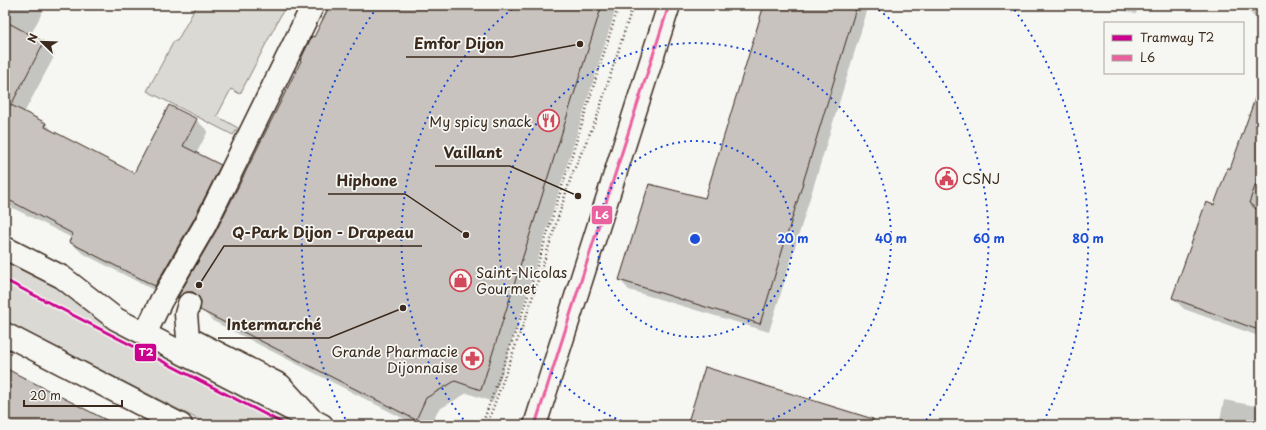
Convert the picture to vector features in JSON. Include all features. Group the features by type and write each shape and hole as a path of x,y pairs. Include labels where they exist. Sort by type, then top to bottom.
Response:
{"main road":[{"path":"145,334 161,301 205,225 313,5"},
{"path":"534,425 669,5"},
{"path":"5,248 62,277 116,319 317,422"},
{"path":"189,304 186,314 188,338 280,385 317,422"},
{"path":"5,334 181,425"}],"path":[{"path":"482,425 522,314 619,5"},
{"path":"487,425 528,311 572,174 597,117 633,5"}],"shaded area":[{"path":"197,5 286,5 240,94 231,89 217,116 238,128 233,135 147,91 174,41 177,41"},
{"path":"5,259 48,281 302,425 209,425 5,321"}],"building":[{"path":"330,5 602,5 481,390 455,381 426,398 416,420 200,310 201,301 193,292 186,292 177,298 216,231 312,36 314,37"},
{"path":"764,5 857,5 760,324 619,280 649,184 705,198"},
{"path":"5,21 44,42 11,105 46,123 45,127 134,173 169,105 197,119 183,146 221,165 194,219 155,286 69,242 73,234 5,198"},
{"path":"1257,93 1261,94 1261,170 1249,203 1261,213 1261,331 1172,298 1206,202 1214,205 1228,167 1230,169"},
{"path":"705,367 873,419 872,425 687,425"},
{"path":"5,368 116,425 5,425"}],"tram line":[{"name":"T2","path":"5,280 286,425"}],"transit line":[{"name":"L6","path":"535,425 669,5"}],"place":[{"name":"Emfor Dijon","path":"580,44"},
{"name":"My spicy snack","path":"548,121"},
{"name":"CSNJ","path":"947,178"},
{"name":"Vaillant","path":"578,196"},
{"name":"Hiphone","path":"466,235"},
{"name":"Saint-Nicolas Gourmet","path":"461,280"},
{"name":"Q-Park Dijon - Drapeau","path":"199,285"},
{"name":"Intermarché","path":"403,308"},
{"name":"Grande Pharmacie Dijonnaise","path":"473,359"}]}
